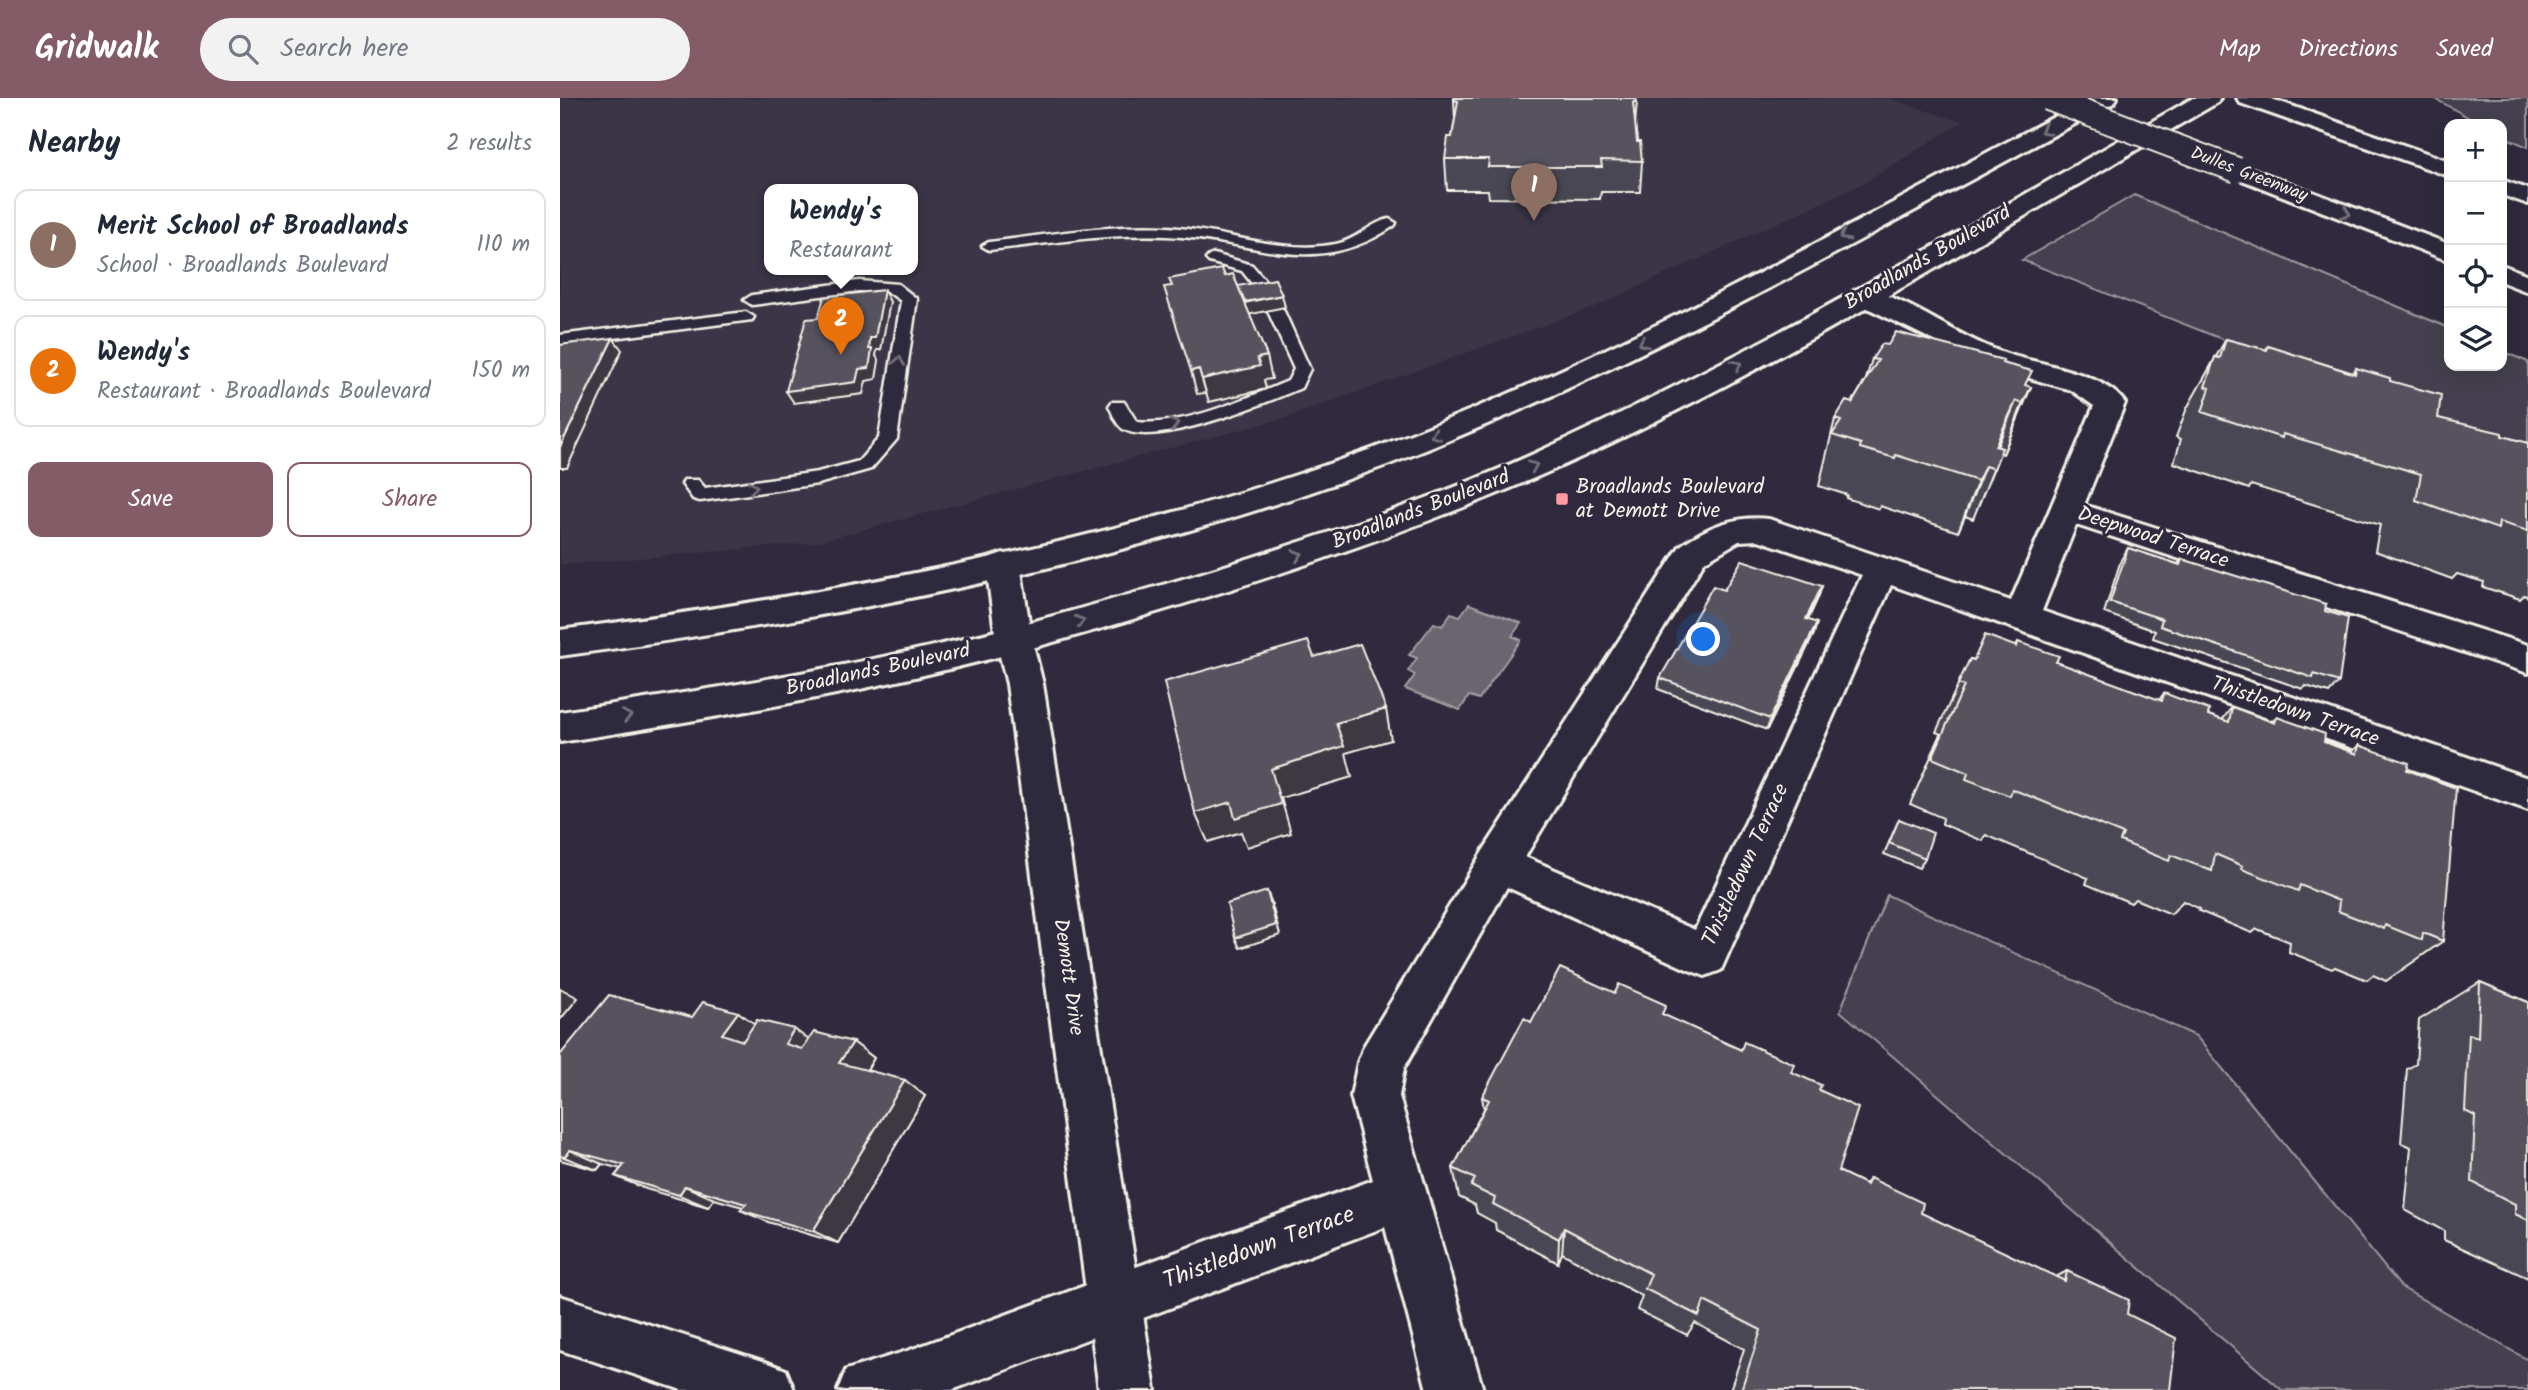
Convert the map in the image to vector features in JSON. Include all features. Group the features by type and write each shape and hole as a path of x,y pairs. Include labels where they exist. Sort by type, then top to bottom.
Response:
{"main road":[{"name":"Dulles Greenway","path":"2048,98 2444,251"},
{"path":"560,643 711,623 873,593 1126,536 1304,483 1414,444 1517,401 1701,313 2106,98"},
{"name":"Broadlands Boulevard","path":"560,727 724,702 886,670 1014,640 1256,569 1445,503 1548,459 1649,411 1864,296 2208,98"},
{"path":"2248,98 2444,167"},
{"path":"2507,189 2528,197"},
{"path":"2507,276 2528,284"},
{"name":"Deepwood Terrace","path":"1864,296 1994,359 2081,384 2110,403 2066,510 2528,659"},
{"path":"2022,617 2066,510"},
{"name":"Thistledown Terrace","path":"1455,1390 1375,1096 1381,1062 1498,863 1692,554 1714,538 1748,527 1769,530 2528,794"},
{"name":"Demott Drive","path":"1003,565 1014,640 1025,684 1127,1390"},
{"name":"Thistledown Terrace","path":"1498,863 1705,956 1882,568"},
{"name":"Thistledown Terrace","path":"866,1390 910,1378 1402,1195"},
{"path":"560,1323 766,1390"}],"lane":[{"path":"989,246 1165,231 1220,236 1285,250 1323,249 1351,246 1374,236 1389,223"},
{"path":"1214,259 1247,268 1267,292"},
{"path":"560,340 859,286 892,287 909,299 888,439 865,465 818,478 700,495 691,484"},
{"path":"1118,406 1124,421 1134,427 1156,430 1265,398 1295,384 1302,369 1275,309"}],"shaded area":[{"path":"560,98 1887,98 1962,122 1864,183 1592,308 1285,418 813,543 560,565"},
{"path":"2434,98 2528,98 2528,147 2507,138 2507,119 2471,119"},
{"path":"2134,195 2444,326 2444,371 2507,371 2507,353 2528,362 2528,469 2434,423 2022,260"},
{"path":"1469,604 1521,623 1512,636 1521,640 1479,699 1469,696 1460,710 1405,689 1415,675 1408,671 1417,658 1409,655 1434,623 1442,626 1451,613 1460,616"},
{"path":"1887,895 2196,1036 2401,1287 2528,1360 2528,1390 2282,1390 1840,1011"}],"building":[{"path":"1454,98 1636,98 1637,102 1633,102 1642,161 1601,160 1602,167 1488,167 1489,159 1445,159 1458,101"},
{"path":"1222,269 1225,276 1233,274 1267,356 1257,358 1260,366 1202,379 1199,369 1191,371 1164,287 1172,286 1169,279"},
{"path":"1275,279 1282,295 1245,302 1238,286"},
{"path":"884,290 875,338 870,338 869,349 872,349 869,368 859,369 856,382 786,391 806,319 818,318 824,297"},
{"path":"1896,332 2003,360 2002,363 2032,371 2025,385 2031,387 2023,403 2016,401 1995,446 2002,448 1994,469 1985,466 1978,481 1896,455 1895,458 1860,448 1861,444 1832,435 1841,421 1835,419 1846,401 1852,403 1878,360 1872,359 1882,344 1888,345"},
{"path":"613,338 560,447 560,345"},
{"path":"2226,339 2267,350 2268,346 2355,374 2356,368 2441,395 2438,418 2502,433 2502,436 2528,443 2528,531 2499,522 2498,529 2416,500 2421,474 2283,434 2282,438 2202,412 2210,388 2205,387 2215,357 2220,358"},
{"path":"2128,548 2180,565 2182,559 2326,604 2325,611 2348,618 2339,682 2314,674 2313,678 2160,626 2162,619 2110,602"},
{"path":"1742,560 1822,586 1806,619 1817,623 1770,719 1660,678 1713,586 1724,590"},
{"path":"1985,635 2017,647 2018,642 2059,656 2056,662 2162,701 2164,693 2209,710 2208,715 2229,722 2232,707 2275,723 2277,717 2325,734 2324,742 2357,754 2359,745 2409,763 2407,770 2456,788 2443,941 2423,933 2422,940 2385,925 2384,929 2338,911 2339,901 2300,885 2298,891 2242,869 2243,866 2215,854 2212,871 2171,855 2169,861 2120,841 2123,834 2012,789 2010,796 1966,779 1968,773 1932,758 1964,686 1958,684 1970,659 1974,660"},
{"path":"1308,641 1314,657 1360,644 1386,709 1336,723 1344,746 1271,769 1281,804 1235,818 1231,802 1195,813 1164,682"},
{"path":"1899,819 1933,833 1925,858 1889,843"},
{"path":"1267,891 1276,925 1235,938 1227,904"},
{"path":"1560,968 1615,993 1619,984 1666,1005 1662,1014 1741,1050 1744,1042 1794,1064 1791,1072 1821,1085 1819,1090 1858,1108 1838,1171 1867,1185 1870,1178 1923,1203 1921,1213 2065,1281 2067,1271 2129,1300 2127,1314 2176,1338 2170,1390 1741,1390 1761,1330 1704,1301 1699,1316 1645,1289 1651,1274 1564,1228 1559,1239 1493,1204 1495,1198 1471,1186 1475,1179 1453,1168 1489,1100 1482,1097 1524,1018 1531,1022"},
{"path":"2480,982 2528,1002 2528,1220 2515,1214 2515,1204 2472,1182 2475,1116 2465,1111 2469,1034 2478,1037"},
{"path":"609,995 692,1017 703,1002 738,1012 722,1034 743,1041 757,1020 794,1029 785,1044 802,1049 814,1032 853,1042 839,1063 905,1080 813,1231 740,1210 746,1204 685,1186 679,1195 615,1176 624,1165 570,1150 564,1157 560,1156 560,1055"}],"place":[{"name":"Merit School of Broadlands","path":"1534,221"},
{"name":"Wendy's","path":"841,355"},
{"name":"Broadlands Boulevard at Demott Drive","path":"1562,499"}]}
